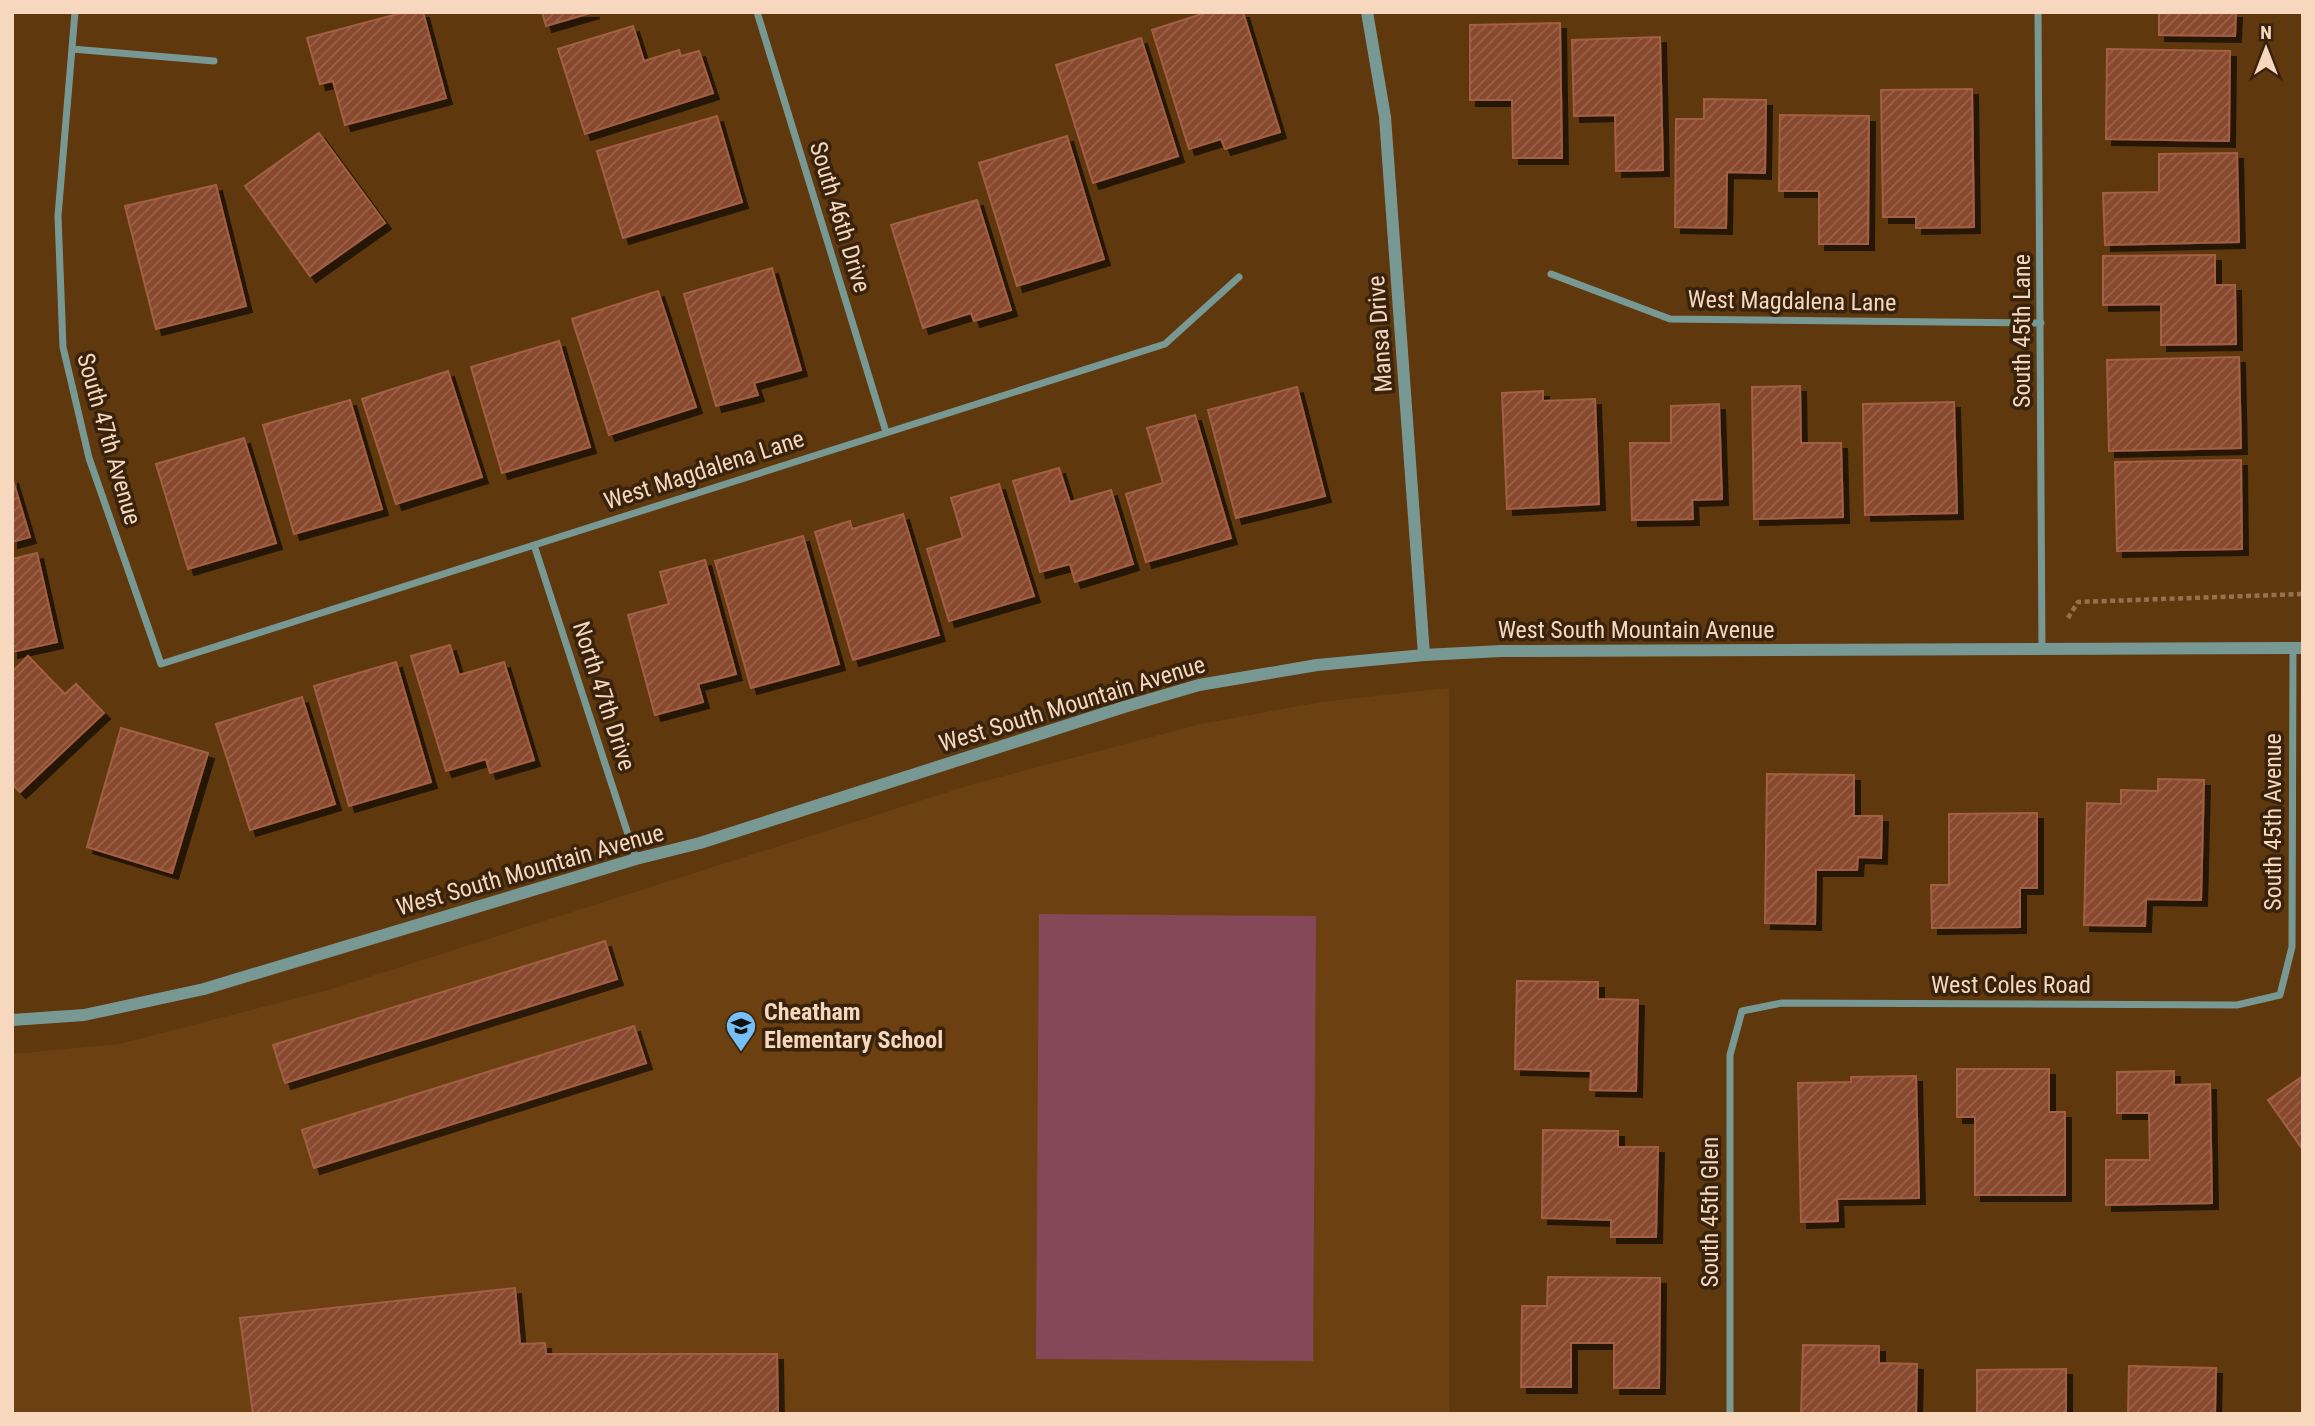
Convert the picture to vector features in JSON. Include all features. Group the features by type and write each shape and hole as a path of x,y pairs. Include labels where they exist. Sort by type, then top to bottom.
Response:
{"street":[{"name":"South 47th Avenue","path":"75,12 58,216 62,347 89,458 161,664"},
{"name":"South 46th Drive","path":"757,12 886,432"},
{"name":"Mansa Drive","path":"1367,12 1385,117 1424,655"},
{"name":"South 45th Lane","path":"2038,12 2045,649"},
{"path":"72,48 214,61"},
{"name":"West Magdalena Lane","path":"1551,274 1670,319 2041,323"},
{"name":"West Magdalena Lane","path":"161,664 1165,344 1239,277"},
{"name":"North 47th Drive","path":"534,545 636,859"},
{"name":"West South Mountain Avenue","path":"12,1020 84,1015 204,989 636,859 700,843 1124,706 1199,685 1317,665 1501,651 2298,648"},
{"name":"South 45th Avenue","path":"2280,995 2292,947 2298,648"},
{"name":"West Coles Road","path":"1742,1011 1782,1003 2237,1005 2280,995"},
{"name":"South 45th Glen","path":"1730,1414 1730,1055 1742,1011"}],"path":[{"path":"2045,649 2078,602 2303,594"}],"shaded area":[{"name":"Cheatham Elementary School","path":"1449,688 1449,1414 12,1414 12,1054 119,1044 325,991 970,785 1201,724 1321,702"},
{"path":"1039,914 1316,916 1313,1361 1036,1359"}],"building":[{"path":"405,12 423,12 446,98 345,125 333,81 320,84 307,38"},
{"path":"542,12 594,12 546,26"},
{"path":"1208,12 1243,12 1280,132 1225,149 1221,139 1189,149 1152,30"},
{"path":"2159,12 2236,12 2235,36 2159,35"},
{"path":"1560,23 1562,158 1513,158 1512,100 1470,100 1470,25"},
{"path":"633,26 644,61 679,50 681,56 699,51 713,93 585,134 558,49"},
{"path":"1660,37 1663,170 1616,171 1615,115 1574,116 1572,40"},
{"path":"1141,38 1178,156 1093,183 1056,65"},
{"path":"2107,49 2230,51 2229,141 2106,139"},
{"path":"1972,89 1974,227 1916,228 1916,217 1883,217 1881,90"},
{"path":"1704,99 1766,100 1765,173 1727,172 1726,228 1675,227 1676,119 1704,119"},
{"path":"1780,115 1869,116 1868,244 1819,244 1819,191 1779,191"},
{"path":"717,116 742,202 623,238 597,151"},
{"path":"319,133 385,223 310,276 245,186"},
{"path":"1067,136 1104,259 1017,286 979,163"},
{"path":"2237,153 2239,242 2105,245 2103,193 2159,192 2159,154"},
{"path":"216,185 246,306 156,329 125,206"},
{"path":"977,200 1011,310 974,321 971,313 923,328 891,225"},
{"path":"2215,255 2215,285 2235,285 2236,344 2161,345 2161,304 2103,305 2103,256"},
{"path":"772,268 801,370 754,383 758,395 716,406 684,294"},
{"path":"658,291 696,407 609,435 572,319"},
{"path":"559,341 590,447 502,473 471,367"},
{"path":"2239,357 2241,448 2109,451 2107,360"},
{"path":"448,371 482,477 396,504 362,399"},
{"path":"1800,386 1801,443 1841,443 1843,517 1754,519 1752,387"},
{"path":"1297,387 1325,496 1236,518 1208,410"},
{"path":"1543,391 1543,401 1595,399 1599,504 1507,509 1502,393"},
{"path":"350,400 382,509 294,534 263,425"},
{"path":"1954,402 1957,513 1865,515 1863,404"},
{"path":"1719,404 1722,499 1692,500 1693,519 1632,520 1630,443 1671,443 1671,406"},
{"path":"1195,415 1231,538 1146,562 1126,494 1163,483 1147,428"},
{"path":"244,438 276,543 188,569 156,464"},
{"path":"2241,460 2242,549 2117,551 2115,462"},
{"path":"1059,468 1070,502 1111,490 1133,564 1075,582 1070,564 1040,572 1013,481"},
{"path":"12,477 30,537 12,542"},
{"path":"999,484 1034,596 949,621 927,549 963,538 951,498"},
{"path":"903,514 939,635 853,660 815,532 850,521 852,529"},
{"path":"803,536 839,664 751,688 715,561"},
{"path":"37,553 57,642 12,652 12,559"},
{"path":"705,560 736,674 698,684 703,702 655,715 628,615 669,604 660,572"},
{"path":"450,645 459,675 504,662 534,760 490,773 486,759 446,771 411,656"},
{"path":"28,656 65,694 76,684 104,713 20,792 12,784 12,672"},
{"path":"396,662 431,782 349,806 314,686"},
{"path":"302,697 335,804 250,830 216,724"},
{"path":"121,728 208,753 172,873 87,847"},
{"path":"1767,774 1854,775 1854,816 1882,816 1881,858 1858,857 1857,870 1816,870 1815,924 1765,923"},
{"path":"2158,779 2204,780 2201,900 2146,899 2145,926 2084,925 2087,803 2121,804 2121,790 2158,791"},
{"path":"2037,813 2037,888 2020,888 2020,927 1932,928 1931,885 1949,885 1949,814"},
{"path":"605,941 617,979 285,1083 273,1045"},
{"path":"1517,981 1598,982 1598,999 1638,1000 1636,1091 1590,1090 1591,1071 1515,1069"},
{"path":"634,1026 646,1063 314,1168 302,1130"},
{"path":"1957,1069 2049,1069 2049,1112 2065,1112 2065,1195 1975,1195 1975,1117 1957,1117"},
{"path":"2174,1071 2174,1085 2210,1084 2212,1203 2106,1205 2106,1160 2150,1160 2149,1113 2117,1113 2117,1072"},
{"path":"1916,1076 1919,1198 1837,1199 1838,1221 1801,1222 1798,1083 1851,1082 1851,1077"},
{"path":"2303,1076 2303,1150 2268,1100"},
{"path":"1543,1130 1618,1131 1618,1147 1658,1147 1656,1237 1611,1237 1611,1220 1542,1218"},
{"path":"1548,1277 1660,1278 1659,1388 1614,1388 1614,1343 1571,1343 1571,1387 1521,1387 1522,1306 1547,1306"},
{"path":"515,1288 520,1344 545,1343 546,1354 777,1354 778,1414 253,1414 240,1318"},
{"path":"1803,1345 1879,1346 1879,1363 1917,1364 1916,1414 1801,1414"},
{"path":"2129,1366 2216,1368 2215,1414 2128,1414"},
{"path":"2066,1369 2066,1414 1977,1414 1977,1370"}],"place":[{"name":"Cheatham Elementary School","path":"741,1053"}]}
